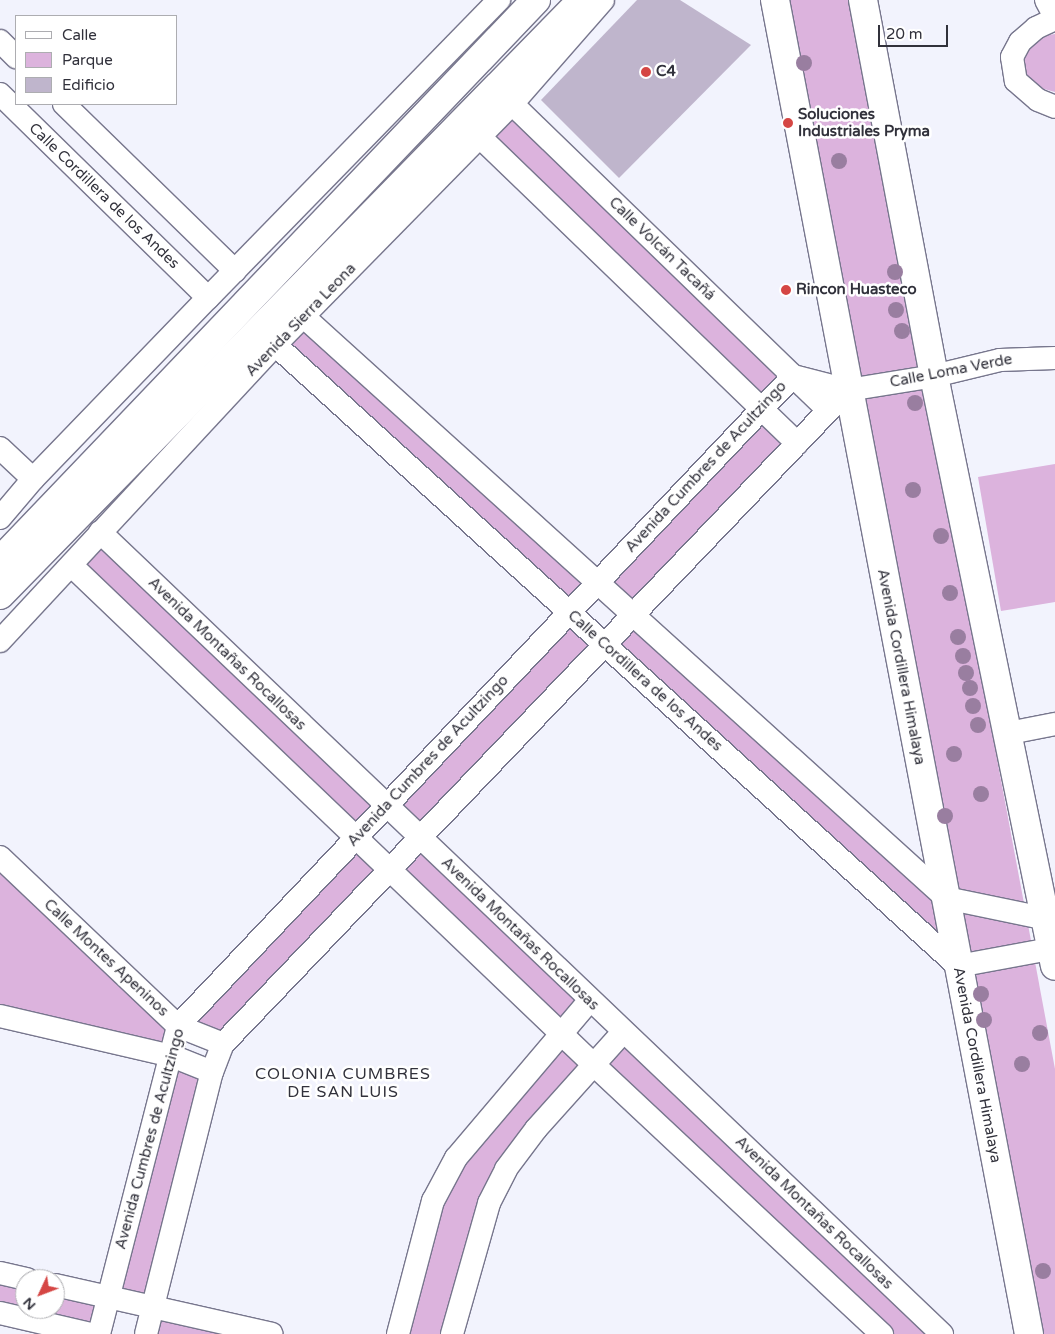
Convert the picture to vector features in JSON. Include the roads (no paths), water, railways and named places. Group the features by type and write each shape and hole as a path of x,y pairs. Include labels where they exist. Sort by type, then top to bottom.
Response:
{"main road":[{"path":"0,560 536,0"},
{"name":"Avenida Sierra Leona","path":"0,595 267,338 504,96 582,0"},
{"name":"Avenida Cordillera Himalaya","path":"775,0 1029,1334"},
{"path":"863,0 934,376 1009,733 1051,918 1054,954"}],"street":[{"path":"2,512 499,0"},
{"name":"Avenida Sierra Leona","path":"0,641 71,565 267,338 304,317 480,137 504,96 603,0"},
{"path":"1046,0 1055,18 1036,28 1020,42 1012,57 1016,81 1038,100 1055,107"},
{"path":"0,41 15,56"},
{"name":"Calle Cordillera de los Andes","path":"0,94 208,298"},
{"name":"Calle Volcán Tacañá","path":"504,96 828,410"},
{"path":"65,105 235,272"},
{"path":"480,137 797,443"},
{"path":"304,317 946,898 1051,918"},
{"name":"Calle Cordillera de los Andes","path":"267,338 958,966"},
{"name":"Calle Loma Verde","path":"848,390 934,376 1000,360 1055,358"},
{"name":"Avenida Cumbres de Acultzingo","path":"99,1334 172,1056 178,1026 792,376 848,390"},
{"path":"146,1334 212,1072 222,1044 848,390"},
{"path":"0,448 33,479"},
{"name":"Avenida Montañas Rocallosas","path":"100,532 589,1001 942,1334"},
{"path":"71,565 561,1034 882,1334"},
{"path":"1009,733 1055,724"},
{"name":"Calle Montes Apeninos","path":"0,857 178,1026 222,1044"},
{"path":"958,966 1054,954"},
{"path":"398,1334 433,1201 456,1158 589,1001"},
{"path":"0,1016 172,1056 212,1072"},
{"path":"452,1334 489,1203 506,1169 593,1064 623,1032"},
{"path":"0,1273 15,1276"},
{"path":"65,1287 272,1334"},
{"path":"0,1313 91,1334"}],"place":[{"name":"C4","path":"646,72"},
{"name":"Soluciones Industriales Pryma","path":"788,123"},
{"name":"Rincon Huasteco","path":"786,290"}],"district":[{"name":"COLONIA CUMBRES DE SAN LUIS","path":"343,1083"}]}
